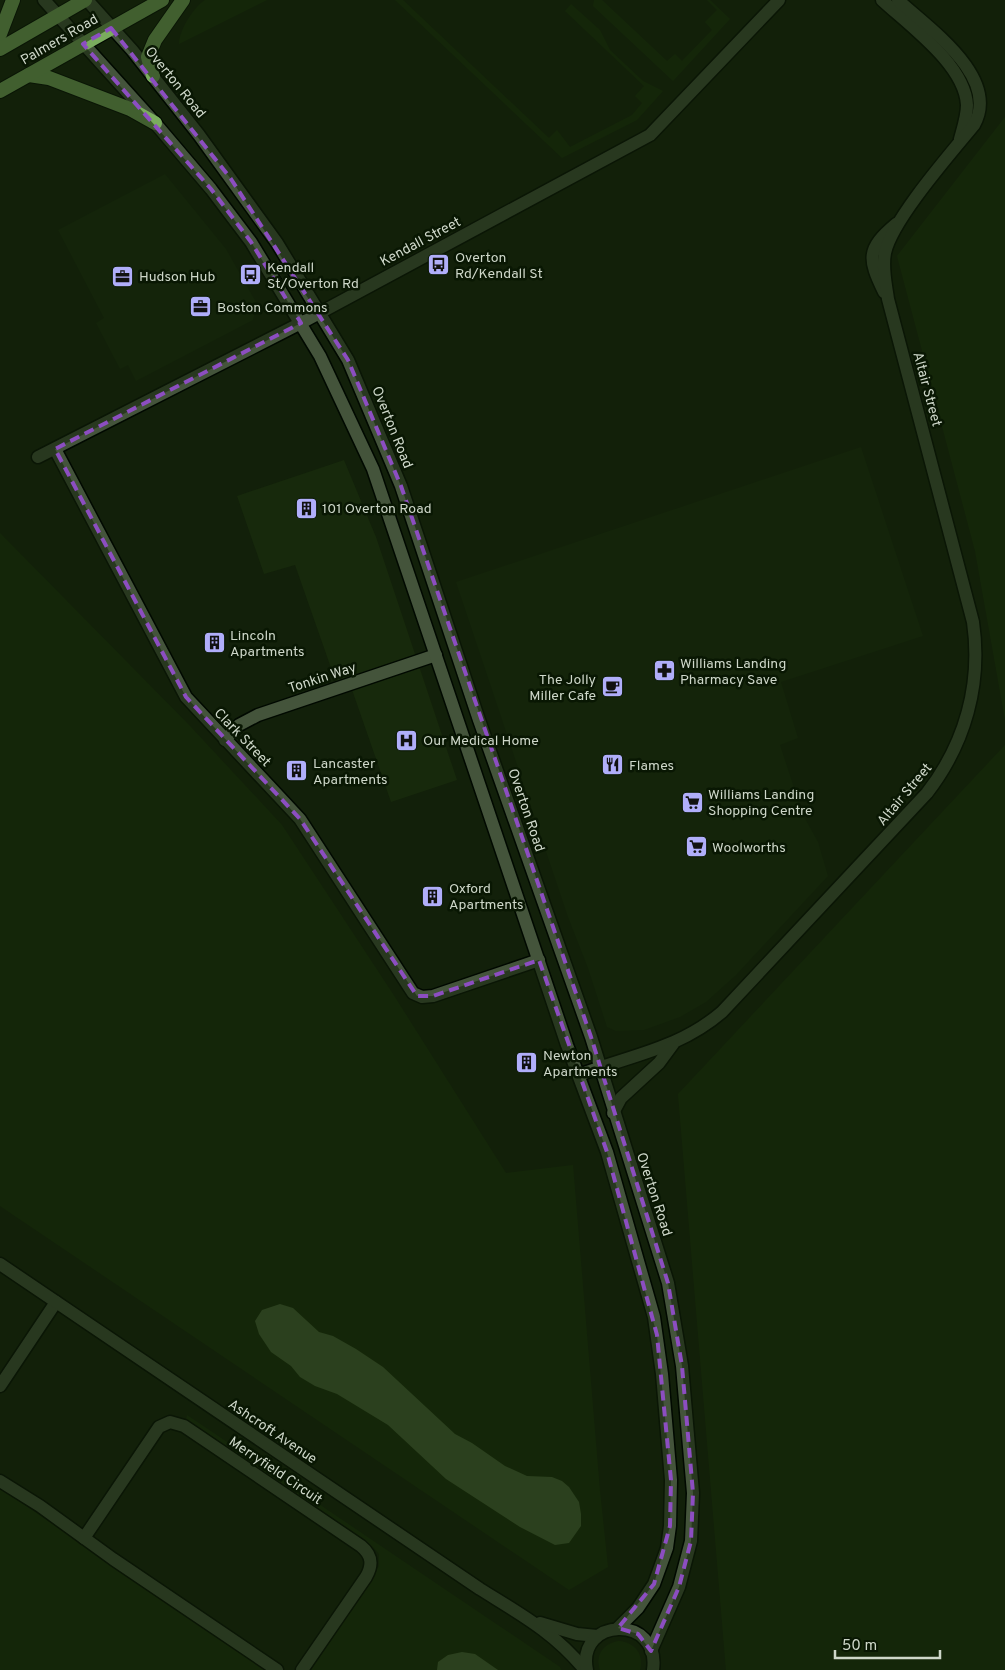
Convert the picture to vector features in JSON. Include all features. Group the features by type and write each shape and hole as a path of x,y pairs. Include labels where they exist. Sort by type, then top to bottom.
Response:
{"highway":[{"path":"0,34 13,0"},
{"name":"Palmers Road","path":"0,48 86,0"},
{"name":"Palmers Road","path":"0,91 162,0"},
{"path":"153,76 148,57 156,40 183,0"},
{"path":"29,75 49,78 130,109 156,123"}],"street":[{"path":"44,0 156,123 212,189 251,242 320,356 373,469 539,960 607,1152 651,1301 661,1362 671,1480 670,1526 661,1569 647,1596 618,1628 597,1636 587,1653 586,1670"},
{"name":"Overton Road","path":"86,0 153,76 253,210 320,312 348,360 401,486 479,720 591,1037 613,1113 663,1266 674,1310 682,1366 693,1493 691,1541 679,1587 651,1651"},
{"name":"Kendall Street","path":"38,457 300,323 650,135 779,0"},
{"name":"Altair Street","path":"882,0 951,64 961,80 967,107 958,143"},
{"name":"Altair Street","path":"579,1075 673,1044 698,1031 722,1012 916,807 944,768 967,717 975,671 976,638 972,615 888,299 884,268 886,251 899,221 958,143 974,125 979,113 980,96 972,72 960,58 898,0"},
{"name":"Clark Street","path":"55,449 180,689 190,704 300,819 409,988 417,996 433,996 539,960"},
{"name":"Tonkin Way","path":"225,740 239,724 258,715 436,655"},
{"path":"613,1113 621,1098 659,1063 673,1044"},
{"name":"Ashcroft Avenue","path":"0,1264 480,1589 531,1620 567,1648 586,1670"},
{"path":"0,1386 56,1302"},
{"name":"Merryfield Circuit","path":"84,1538 159,1427 170,1422 184,1426 361,1546 369,1554 371,1567 366,1577 302,1670"},
{"path":"0,1481 40,1506 277,1670"},
{"name":"Ashcroft Avenue","path":"531,1620 577,1634 597,1636"},
{"path":"618,1628 638,1634 651,1651 653,1669"}],"highlighted area":[{"path":"111,28 231,179 348,360 401,486 591,1037 668,1283 682,1366 693,1493 691,1541 679,1587 651,1651 638,1634 618,1628 654,1584 670,1526 671,1480 657,1335 607,1152 539,960 433,996 417,996 300,819 186,697 55,449 301,323 251,242 211,189 83,44"}],"shaded area":[{"path":"205,0 267,0 179,44 188,19"},
{"path":"395,0 403,0 549,138 557,130 570,147 632,115 642,103 635,96 644,86 565,11 571,4 600,30 610,50 643,81 663,91 637,120 562,158"},
{"path":"594,0 602,0 667,61 675,54 682,61 712,30 705,22 717,10 707,0 710,0 730,19 673,81 593,6"},
{"path":"1005,117 1005,720 975,551 897,256"},
{"path":"165,174 226,249 257,304 253,320 136,381 128,365 120,369 96,323 104,318 58,230"},
{"path":"861,447 923,636 781,682 798,738 780,745 803,815 818,842 828,876 736,975 706,1002 680,1017 644,1030 616,1031 607,1027 588,968 568,917 456,582"},
{"path":"344,460 376,537 457,780 391,802 350,684 338,688 295,565 264,574 237,496"},
{"path":"0,533 190,726 282,825 393,994 506,1173 573,1165 608,1567 569,1590 0,1206"},
{"path":"1005,745 1005,1670 726,1670 678,1094"},
{"path":"280,1304 293,1308 319,1332 333,1336 383,1367 455,1434 472,1443 505,1466 527,1476 552,1477 562,1481 569,1487 579,1502 581,1514 581,1526 569,1543 555,1545 520,1527 446,1479 388,1425 337,1394 315,1386 300,1377 291,1366 271,1352 259,1334 255,1321 262,1310"},
{"path":"187,1415 560,1667 561,1670 311,1670 379,1566 379,1554 373,1547 186,1420"},
{"path":"0,1489 4,1491 267,1670 0,1670"},
{"path":"618,1641 633,1646 641,1658 640,1670 600,1670 599,1660 602,1651 608,1645"},
{"path":"462,1652 475,1654 498,1670 437,1670 438,1662 448,1655"}],"place":[{"name":"Overton Rd/Kendall St","path":"439,265"},
{"name":"Kendall St/Overton Rd","path":"251,275"},
{"name":"Hudson Hub","path":"123,276"},
{"name":"Boston Commons","path":"201,307"},
{"name":"101 Overton Road","path":"306,508"},
{"name":"Lincoln Apartments","path":"214,643"},
{"name":"Williams Landing Pharmacy Save","path":"664,671"},
{"name":"The Jolly Miller Cafe","path":"612,687"},
{"name":"Our Medical Home","path":"407,740"},
{"name":"Flames","path":"613,765"},
{"name":"Lancaster Apartments","path":"297,771"},
{"name":"Williams Landing Shopping Centre","path":"692,802"},
{"name":"Woolworths","path":"696,847"},
{"name":"Oxford Apartments","path":"433,896"},
{"name":"Newton Apartments","path":"527,1063"}]}
